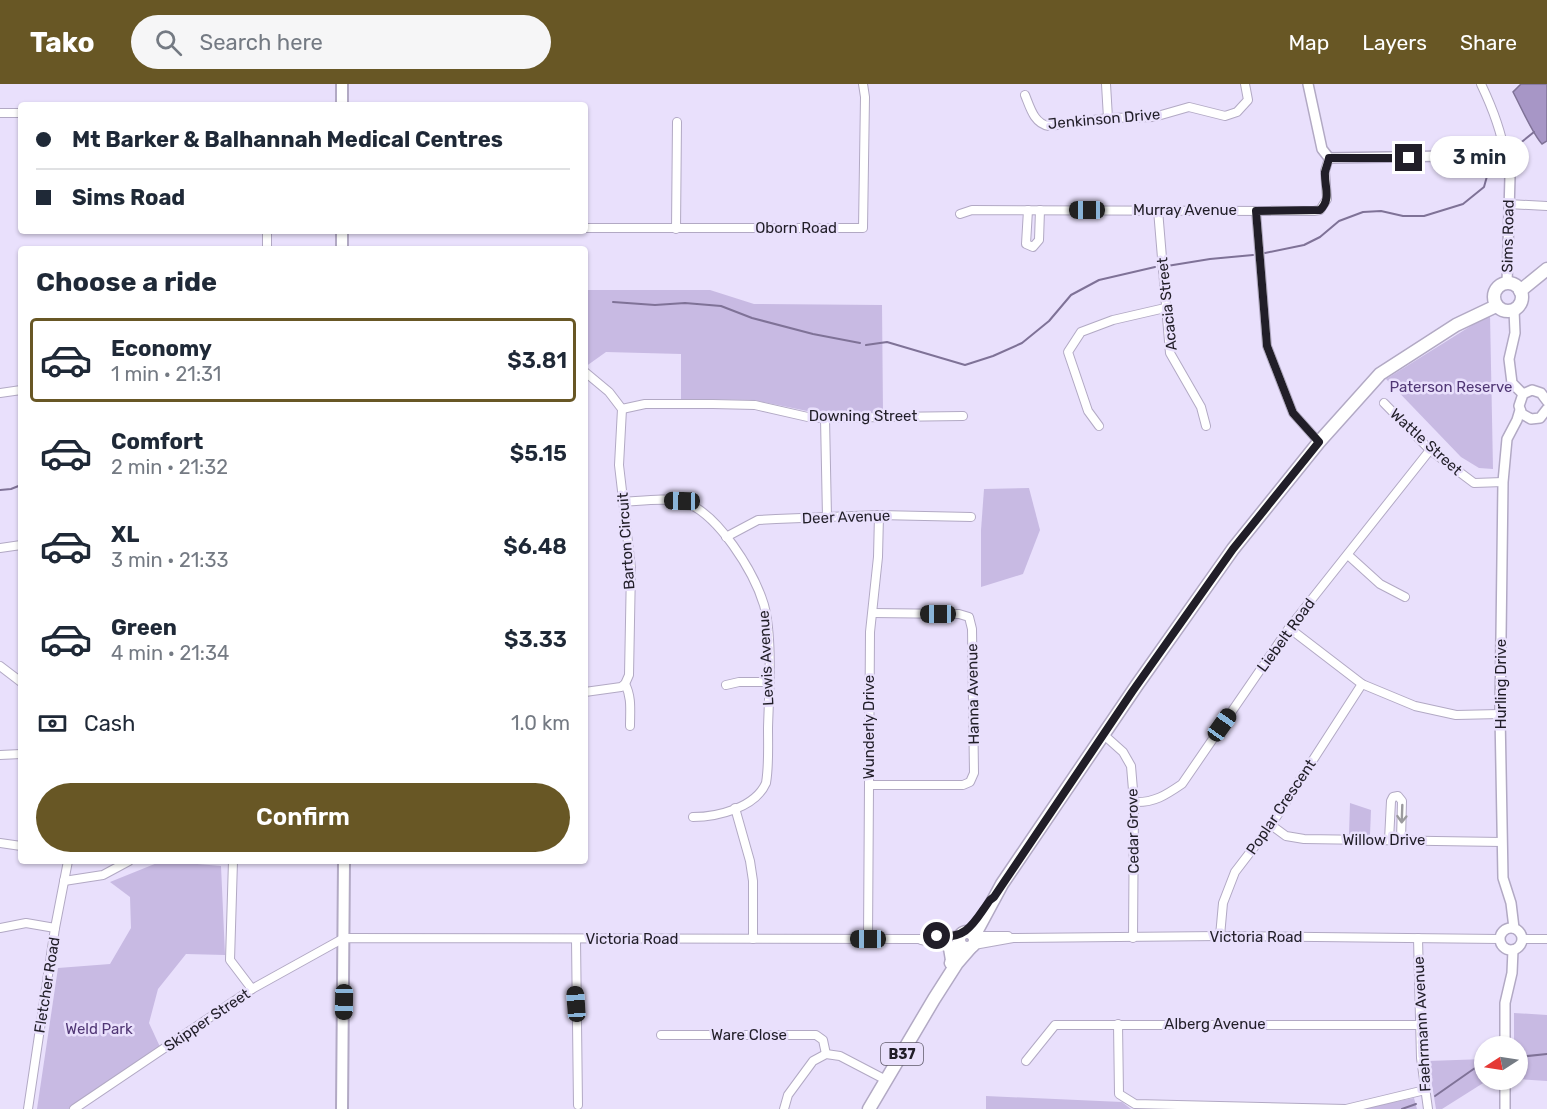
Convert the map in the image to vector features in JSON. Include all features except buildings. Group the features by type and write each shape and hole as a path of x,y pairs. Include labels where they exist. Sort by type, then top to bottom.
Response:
{"main road":[{"path":"342,84 342,102"},
{"path":"1520,291 1547,269"},
{"path":"1507,284 1515,285 1520,291 1520,304 1514,310 1502,310 1496,306 1494,298 1496,290 1507,284"},
{"name":"B37","path":"934,999 952,960 982,928 982,922 994,897 1104,735 1233,549 1319,442 1380,375 1456,325 1496,306"},
{"path":"342,1109 344,864"},
{"name":"B37","path":"869,1109 957,963 990,900 994,897"},
{"path":"946,944 950,948 952,960"}],"street":[{"name":"Oborn Road","path":"588,228 863,228 865,98 863,84"},
{"path":"1106,84 1108,117"},
{"name":"Jenkinson Drive","path":"1025,95 1042,125 1049,126 1108,117 1154,117 1189,107 1220,115 1231,115 1242,108 1248,100 1245,84"},
{"path":"1308,84 1319,138 1323,151 1329,158 1505,155 1494,112 1481,84"},
{"path":"0,113 18,112"},
{"path":"676,229 677,122"},
{"name":"Sims Road","path":"1505,155 1510,176 1507,284"},
{"name":"Murray Avenue","path":"960,214 972,210 1320,210 1327,199 1325,171 1329,158"},
{"path":"1508,204 1547,206"},
{"path":"1028,210 1026,244 1033,247 1039,240 1040,210"},
{"name":"Acacia Street","path":"1158,210 1170,353 1201,407 1206,426"},
{"path":"1256,211 1267,346 1293,413 1319,442"},
{"path":"1099,426 1088,411 1068,352 1081,332 1113,320 1165,308"},
{"path":"1514,310 1515,333 1509,359 1512,383 1523,394 1537,391 1546,397"},
{"path":"588,374 609,392 622,409"},
{"path":"0,393 18,390"},
{"name":"Hurling Drive","path":"1514,928 1511,903 1503,878 1502,842 1500,714 1503,482 1506,439 1517,420 1520,410 1519,402 1523,394"},
{"name":"Wattle Street","path":"1384,403 1430,450 1474,483 1503,482"},
{"name":"Downing Street","path":"622,409 645,404 755,405 797,415 825,418 963,416"},
{"name":"Barton Circuit","path":"622,409 619,465 631,568 631,668 625,684"},
{"path":"1520,410 1524,416 1543,415"},
{"path":"1506,439 1521,425 1543,415"},
{"path":"825,418 827,517"},
{"name":"Liebelt Road","path":"1134,802 1163,798 1182,784 1289,628 1430,450"},
{"name":"Lewis Avenue","path":"624,502 682,501 702,512 726,537 755,581 767,619 769,682 766,783 754,799 735,808 707,817 693,817"},
{"name":"Deer Avenue","path":"726,537 758,520 879,515 971,517"},
{"name":"Wunderly Drive","path":"868,939 870,632 879,557 879,515"},
{"path":"0,548 18,545"},
{"path":"1348,555 1380,584 1406,597"},
{"name":"Hanna Avenue","path":"869,785 963,785 970,782 974,773 972,630 969,617 959,614 873,613"},
{"path":"1289,628 1362,684 1415,706 1456,715 1500,714"},
{"path":"0,666 18,680"},
{"path":"726,685 739,682 769,682"},
{"path":"588,692 621,687 625,684 630,699 630,726"},
{"name":"Poplar Crescent","path":"1220,936 1223,903 1235,872 1271,825 1362,684"},
{"name":"Cedar Grove","path":"1104,735 1123,752 1131,766 1134,802 1133,938"},
{"path":"0,754 18,754"},
{"path":"1389,840 1391,801 1393,797 1398,796 1402,801 1401,840"},
{"path":"735,808 750,861 753,881 753,939"},
{"name":"Willow Drive","path":"1271,825 1286,836 1294,838 1502,842"},
{"path":"0,843 18,846"},
{"name":"Fletcher Road","path":"28,1109 55,928 67,864"},
{"path":"64,881 103,875 123,864"},
{"path":"233,864 230,960 252,989"},
{"path":"0,928 26,923 55,928"},
{"path":"1514,928 1520,932 1522,939 1519,946 1513,950 1502,946 1499,939 1505,929 1514,928"},
{"name":"Victoria Road","path":"920,939 946,944 1007,936 1013,938"},
{"name":"Victoria Road","path":"344,938 969,940 1220,936 1499,939"},
{"name":"Skipper Street","path":"74,1109 252,989 344,938"},
{"name":"Faehrmann Avenue","path":"1418,938 1420,1025 1428,1109"},
{"path":"576,939 578,1105"},
{"path":"1522,939 1547,939"},
{"path":"1505,1036 1505,1003 1512,973 1513,950"},
{"path":"1118,1024 1119,1094 1135,1104 1346,1108 1425,1090"},
{"name":"Alberg Avenue","path":"1026,1061 1055,1025 1420,1025"},
{"name":"Ware Close","path":"660,1035 816,1035 822,1040 825,1054"},
{"path":"784,1109 789,1095 813,1061 825,1054 840,1056 886,1080"},
{"path":"1504,1109 1505,1090"}],"green space":[{"path":"588,290 710,290 754,304 882,305 883,413 812,412 753,400 681,399 681,354 606,352 588,365"},
{"name":"Paterson Reserve","path":"1490,314 1493,469 1479,468 1461,457 1386,379"},
{"path":"1029,488 1040,530 1023,574 981,587 984,489"},
{"path":"1350,803 1371,810 1370,835 1349,834"},
{"name":"Weld Park","path":"155,864 221,866 225,955 186,954 158,989 149,1023 161,1049 71,1109 37,1109 58,968 110,964 131,928 130,897 110,882"},
{"path":"1514,1013 1547,1015 1547,1081 1528,1080 1528,1036 1514,1036"},
{"path":"1474,1059 1474,1089 1442,1109 1436,1109 1428,1061"},
{"path":"986,1096 1122,1102 1131,1109 986,1109"},
{"path":"1414,1098 1417,1109 1359,1109"}],"shaded area":[{"path":"1521,84 1547,84 1547,141 1542,144 1513,92"}],"waterway":[{"path":"1508,153 1534,132"},
{"path":"1265,253 1304,245 1320,237 1339,221 1363,212 1381,211 1403,216 1424,216 1463,204 1484,187 1489,169 1494,165"},
{"path":"1167,266 1253,255"},
{"path":"866,345 887,342 965,365 1022,343 1049,321 1071,295 1099,280 1155,267"},
{"path":"613,302 721,306 752,318 813,334 860,343"},
{"path":"0,490 18,486"},
{"path":"1528,1056 1547,1054"},
{"path":"1435,1096 1474,1069"},
{"path":"1402,1109 1416,1104"}],"route":[{"path":"937,936 945,938 967,932 994,897 1132,692 1233,549 1319,442 1293,413 1267,346 1256,211 1320,210 1327,199 1325,171 1329,158 1409,158"}]}
